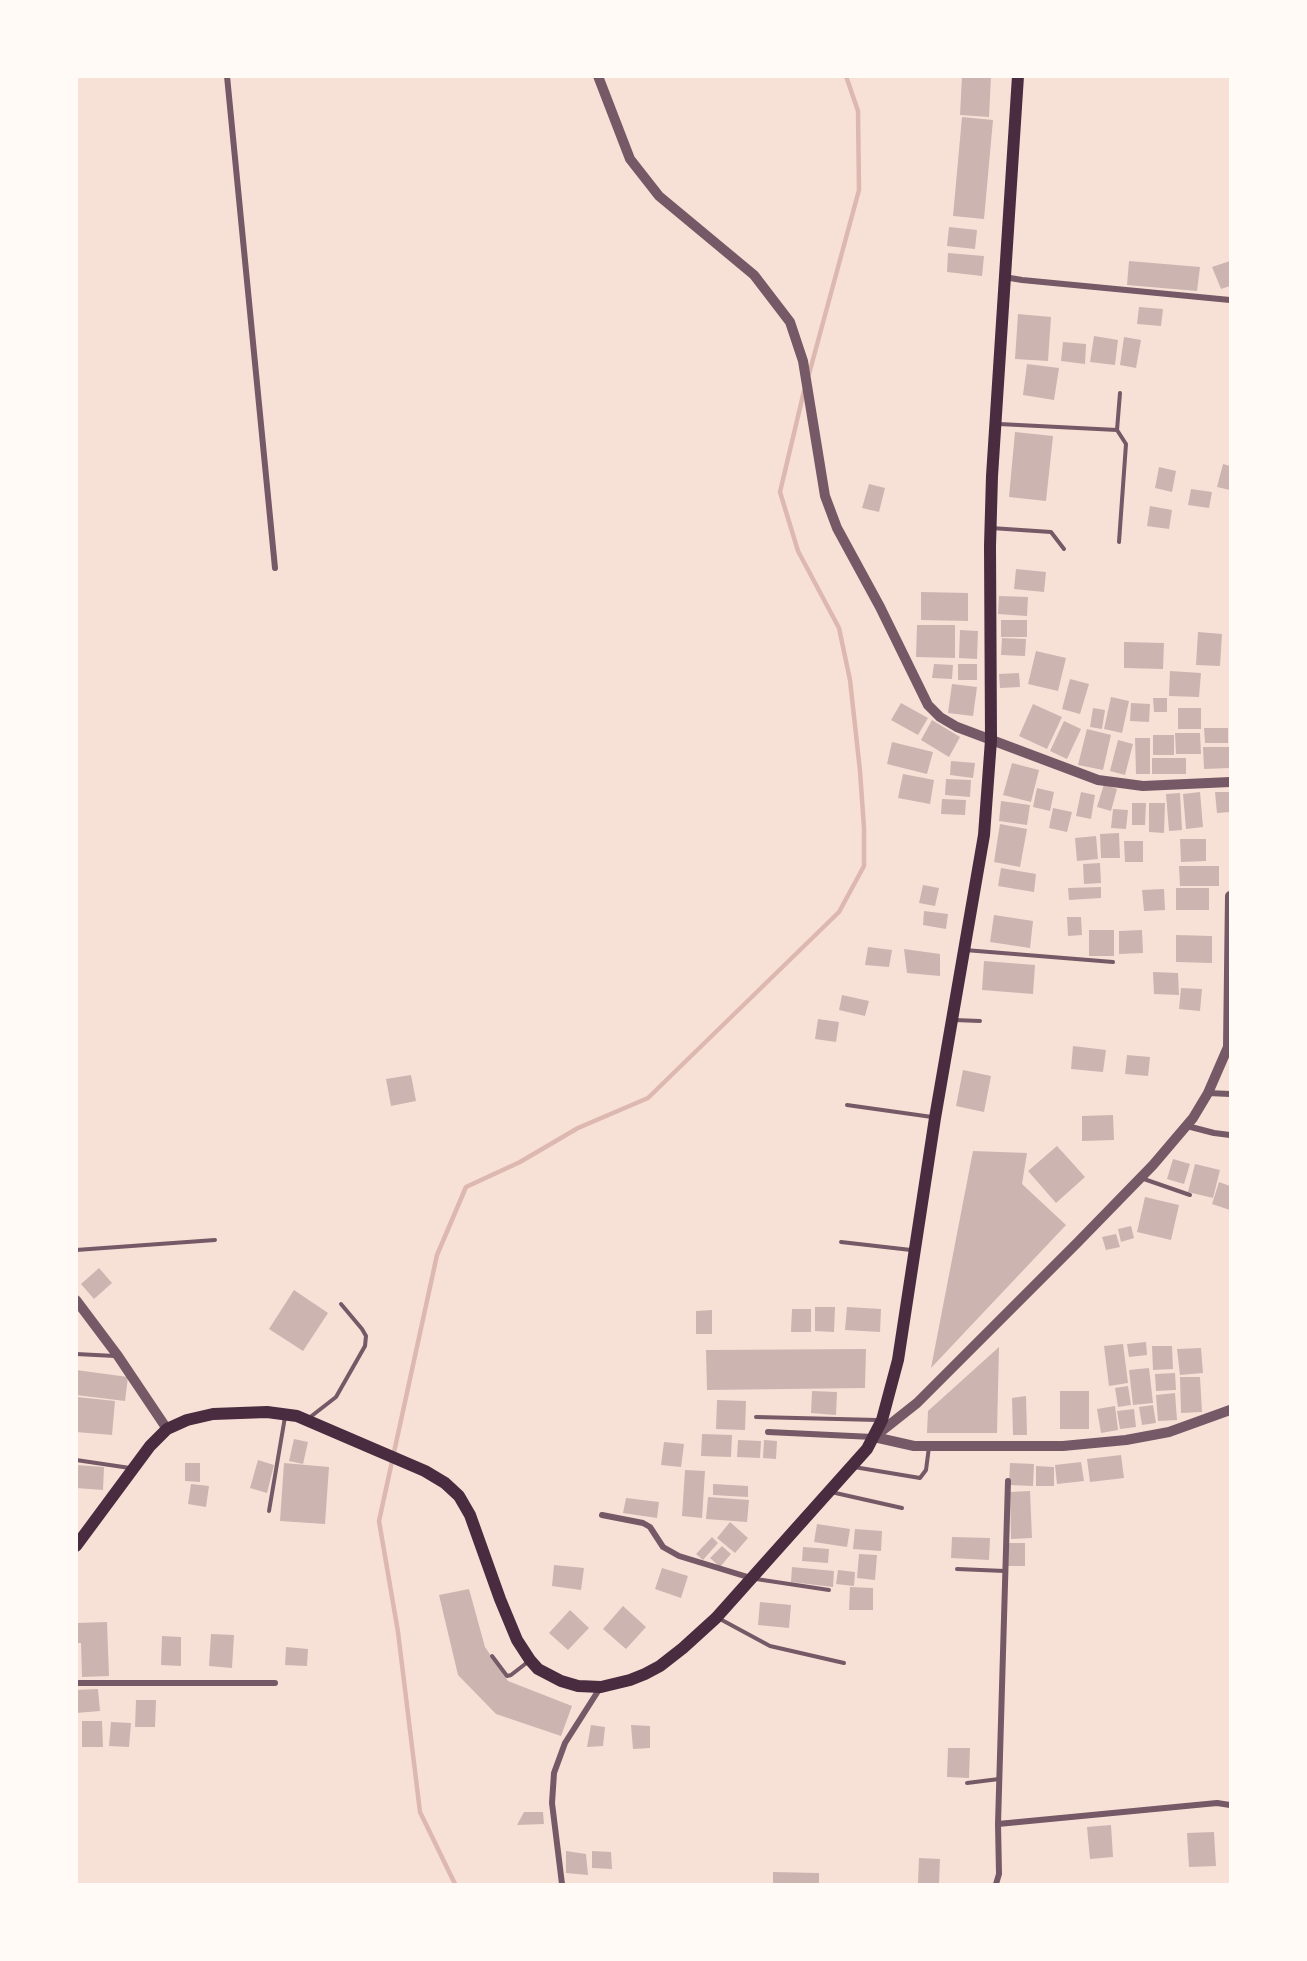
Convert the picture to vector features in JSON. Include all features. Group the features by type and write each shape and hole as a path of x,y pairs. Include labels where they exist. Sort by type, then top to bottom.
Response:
{"main road":[{"path":"76,1546 133,1468 167,1429 187,1420 213,1414 286,1413 336,1432 445,1482 459,1496 470,1515 512,1630 530,1660 538,1669 561,1681 578,1686 601,1687 630,1680 660,1666 716,1618 867,1449 882,1420 898,1360 935,1118 984,835 991,740 991,528 995,423 1018,76"}],"street":[{"path":"227,76 275,568"},
{"path":"598,76 630,159 659,196 754,275 790,322 803,361 825,496 837,528 880,607 928,705 940,717 957,727 1098,780 1143,786 1230,782"},
{"path":"1004,277 1033,282 1230,300"},
{"path":"874,1437 916,1403 1140,1178 1187,1126 1208,1094 1229,1047 1230,896"},
{"path":"1208,1094 1230,1094"},
{"path":"1187,1126 1230,1135"},
{"path":"76,1300 118,1356 167,1429"},
{"path":"768,1432 874,1437 914,1446 1008,1452 1126,1440 1169,1432 1230,1410"},
{"path":"996,1884 999,1874 998,1824 1008,1481"},
{"path":"602,1515 643,1523 650,1527 663,1547 679,1556 752,1578"},
{"path":"76,1683 275,1683"},
{"path":"562,1884 552,1803 554,1773 565,1743 601,1687"},
{"path":"998,1824 1217,1803 1230,1805"}],"lane":[{"path":"1119,542 1126,444 1117,430 1120,393"},
{"path":"995,423 1117,430"},
{"path":"991,528 1051,532 1064,549"},
{"path":"964,950 1113,962"},
{"path":"953,1020 980,1021"},
{"path":"847,1105 935,1118"},
{"path":"1140,1178 1190,1195"},
{"path":"76,1250 215,1240"},
{"path":"841,1242 915,1250"},
{"path":"306,1419 327,1406 336,1397 365,1347 366,1336 341,1304"},
{"path":"76,1354 118,1356"},
{"path":"269,1511 286,1413"},
{"path":"756,1417 882,1420"},
{"path":"850,1467 920,1478 926,1470 929,1446"},
{"path":"76,1460 133,1468"},
{"path":"828,1491 902,1508"},
{"path":"957,1569 1005,1571"},
{"path":"752,1578 829,1590"},
{"path":"716,1618 770,1646 844,1663"},
{"path":"492,1656 507,1676 530,1660"},
{"path":"967,1783 1000,1778"}],"building":[{"path":"962,76 991,76 989,117 960,115"},
{"path":"962,117 993,120 984,219 953,216"},
{"path":"949,227 977,230 975,249 947,246"},
{"path":"948,253 984,256 982,276 947,272"},
{"path":"1129,261 1200,267 1197,291 1127,285"},
{"path":"1230,261 1230,286 1221,289 1212,267"},
{"path":"1139,307 1163,309 1161,326 1137,324"},
{"path":"1018,314 1051,317 1048,361 1015,359"},
{"path":"1094,336 1118,340 1115,365 1090,362"},
{"path":"1124,337 1141,340 1136,368 1120,365"},
{"path":"1063,342 1086,344 1085,364 1061,361"},
{"path":"1027,364 1059,368 1054,400 1023,395"},
{"path":"1015,432 1053,436 1046,501 1009,497"},
{"path":"1223,464 1230,466 1230,490 1217,487"},
{"path":"1159,467 1176,471 1172,492 1155,488"},
{"path":"869,484 885,488 879,512 862,508"},
{"path":"1191,489 1212,492 1209,508 1188,505"},
{"path":"1150,506 1172,510 1169,529 1147,526"},
{"path":"1016,569 1046,572 1044,592 1014,589"},
{"path":"921,592 968,593 968,621 921,620"},
{"path":"999,596 1028,597 1027,616 998,614"},
{"path":"1001,620 1027,620 1027,637 1001,637"},
{"path":"917,625 955,625 955,658 916,657"},
{"path":"960,630 978,631 977,659 959,658"},
{"path":"1198,632 1222,634 1220,666 1196,665"},
{"path":"1002,638 1026,639 1025,656 1001,655"},
{"path":"1124,642 1164,643 1163,669 1124,668"},
{"path":"1036,651 1066,658 1058,691 1028,684"},
{"path":"934,664 953,665 952,679 932,678"},
{"path":"958,664 977,664 977,680 958,680"},
{"path":"1170,671 1201,673 1199,697 1169,696"},
{"path":"1019,673 1020,687 1000,688 999,674"},
{"path":"1070,679 1089,684 1080,714 1062,709"},
{"path":"952,684 977,687 973,716 948,713"},
{"path":"1111,697 1129,701 1122,733 1104,729"},
{"path":"1153,698 1167,698 1167,712 1154,712"},
{"path":"901,703 928,718 918,735 891,720"},
{"path":"1131,703 1150,704 1149,722 1130,721"},
{"path":"1033,704 1062,717 1047,749 1019,736"},
{"path":"1093,708 1105,710 1102,729 1090,727"},
{"path":"1178,708 1201,708 1201,729 1178,729"},
{"path":"932,720 960,737 949,757 921,740"},
{"path":"1064,721 1081,729 1067,759 1050,751"},
{"path":"1204,728 1228,728 1228,743 1205,743"},
{"path":"1087,729 1111,735 1103,770 1078,765"},
{"path":"1175,733 1200,733 1201,754 1176,754"},
{"path":"1153,735 1174,735 1174,755 1153,755"},
{"path":"1135,738 1150,738 1150,774 1136,774"},
{"path":"1118,740 1133,744 1125,775 1110,771"},
{"path":"892,742 933,752 927,774 887,764"},
{"path":"1203,747 1229,747 1230,768 1204,769"},
{"path":"1152,758 1186,758 1186,774 1152,774"},
{"path":"951,761 975,763 973,778 950,775"},
{"path":"1012,763 1039,770 1031,802 1003,795"},
{"path":"903,774 934,780 930,804 898,798"},
{"path":"946,779 971,780 970,797 945,795"},
{"path":"1104,784 1117,789 1111,811 1097,807"},
{"path":"1037,788 1054,792 1050,811 1033,807"},
{"path":"1081,792 1095,795 1091,819 1076,816"},
{"path":"1200,792 1203,827 1186,829 1183,794"},
{"path":"1215,792 1230,792 1230,812 1217,813"},
{"path":"1180,793 1182,830 1169,831 1166,794"},
{"path":"942,799 966,800 965,815 941,814"},
{"path":"1001,801 1030,805 1027,825 999,821"},
{"path":"1132,803 1146,803 1145,825 1132,825"},
{"path":"1149,803 1165,803 1164,833 1149,832"},
{"path":"1053,808 1072,812 1067,832 1049,828"},
{"path":"1113,809 1128,810 1126,829 1111,828"},
{"path":"1000,824 1027,829 1020,867 994,862"},
{"path":"1119,833 1120,858 1101,858 1100,834"},
{"path":"1096,836 1098,859 1077,861 1075,838"},
{"path":"1180,839 1206,839 1206,861 1181,862"},
{"path":"1124,841 1143,841 1143,862 1125,862"},
{"path":"1100,863 1101,883 1084,884 1083,864"},
{"path":"1179,866 1219,866 1219,886 1180,886"},
{"path":"1001,868 1036,874 1034,892 998,886"},
{"path":"923,885 939,888 935,906 919,903"},
{"path":"1101,887 1101,898 1069,900 1068,888"},
{"path":"1176,888 1209,888 1209,910 1176,910"},
{"path":"1164,889 1165,910 1144,911 1142,890"},
{"path":"924,911 948,914 946,929 923,925"},
{"path":"994,915 1033,921 1030,948 990,942"},
{"path":"1067,917 1081,917 1082,935 1068,936"},
{"path":"1089,930 1114,930 1114,956 1089,956"},
{"path":"1142,930 1143,953 1119,954 1119,931"},
{"path":"1176,935 1212,936 1212,963 1176,962"},
{"path":"868,947 892,950 889,967 865,965"},
{"path":"904,949 940,954 940,976 907,973"},
{"path":"984,961 1035,965 1033,994 982,990"},
{"path":"1153,972 1178,973 1179,995 1154,994"},
{"path":"1181,988 1202,989 1200,1011 1179,1009"},
{"path":"842,995 869,1001 865,1016 839,1010"},
{"path":"818,1019 839,1022 836,1042 815,1039"},
{"path":"1073,1046 1106,1050 1103,1072 1071,1069"},
{"path":"1127,1055 1150,1057 1148,1076 1125,1074"},
{"path":"963,1070 991,1076 984,1112 956,1106"},
{"path":"411,1075 416,1101 391,1106 386,1079"},
{"path":"1113,1115 1114,1140 1082,1141 1082,1116"},
{"path":"1057,1146 1085,1177 1056,1203 1028,1171"},
{"path":"973,1151 1027,1153 1022,1184 1066,1225 931,1368"},
{"path":"1173,1159 1190,1164 1184,1184 1167,1179"},
{"path":"1195,1164 1220,1170 1213,1198 1188,1192"},
{"path":"1219,1182 1230,1186 1230,1210 1212,1204"},
{"path":"1145,1197 1179,1205 1171,1240 1137,1232"},
{"path":"1131,1226 1134,1238 1121,1242 1118,1229"},
{"path":"1116,1234 1120,1247 1106,1250 1102,1237"},
{"path":"99,1268 112,1283 94,1299 81,1284"},
{"path":"294,1290 328,1313 303,1351 269,1329"},
{"path":"815,1307 835,1307 834,1332 815,1331"},
{"path":"847,1307 881,1309 880,1332 845,1330"},
{"path":"792,1309 811,1309 811,1332 791,1332"},
{"path":"712,1310 712,1334 696,1334 696,1311"},
{"path":"1146,1342 1147,1355 1129,1357 1127,1344"},
{"path":"1123,1344 1128,1383 1109,1386 1104,1346"},
{"path":"1152,1346 1172,1346 1173,1369 1153,1370"},
{"path":"999,1347 997,1433 927,1433 928,1411"},
{"path":"1201,1348 1203,1373 1180,1375 1177,1349"},
{"path":"866,1349 865,1388 707,1390 706,1350"},
{"path":"1149,1368 1153,1403 1133,1405 1129,1370"},
{"path":"76,1370 128,1377 125,1401 76,1395"},
{"path":"1175,1373 1176,1390 1156,1391 1155,1374"},
{"path":"1180,1377 1200,1377 1202,1412 1181,1413"},
{"path":"1128,1386 1131,1405 1118,1407 1115,1388"},
{"path":"812,1391 837,1392 836,1415 811,1413"},
{"path":"1060,1391 1089,1391 1089,1429 1060,1429"},
{"path":"1175,1393 1177,1420 1158,1421 1156,1395"},
{"path":"1026,1396 1027,1435 1013,1435 1012,1398"},
{"path":"77,1397 115,1401 112,1435 76,1432"},
{"path":"717,1400 746,1401 745,1430 716,1429"},
{"path":"1153,1405 1156,1423 1142,1425 1139,1407"},
{"path":"1115,1406 1118,1430 1101,1433 1097,1409"},
{"path":"1134,1409 1136,1427 1120,1429 1117,1411"},
{"path":"702,1434 732,1435 731,1457 701,1456"},
{"path":"294,1439 308,1442 303,1464 289,1461"},
{"path":"738,1440 761,1441 760,1458 737,1457"},
{"path":"764,1440 777,1441 776,1459 763,1458"},
{"path":"664,1442 684,1444 681,1467 661,1465"},
{"path":"1121,1455 1124,1478 1090,1482 1087,1459"},
{"path":"258,1460 274,1465 267,1493 250,1488"},
{"path":"1081,1462 1084,1481 1057,1484 1055,1465"},
{"path":"185,1463 200,1463 200,1482 185,1481"},
{"path":"284,1463 329,1467 325,1524 280,1521"},
{"path":"1010,1463 1034,1464 1033,1486 1009,1485"},
{"path":"76,1465 104,1467 103,1490 76,1488"},
{"path":"1036,1466 1054,1467 1054,1486 1036,1486"},
{"path":"685,1470 705,1471 702,1518 682,1516"},
{"path":"191,1484 209,1486 206,1507 188,1504"},
{"path":"713,1484 748,1486 748,1497 713,1495"},
{"path":"1030,1491 1032,1538 1011,1539 1010,1492"},
{"path":"708,1497 749,1500 747,1522 706,1519"},
{"path":"626,1498 659,1502 657,1518 623,1513"},
{"path":"730,1522 748,1538 735,1553 717,1538"},
{"path":"817,1524 850,1529 847,1547 814,1542"},
{"path":"855,1529 882,1531 881,1551 853,1549"},
{"path":"712,1537 718,1543 703,1560 696,1554"},
{"path":"952,1537 990,1538 989,1560 951,1558"},
{"path":"1009,1543 1025,1543 1025,1566 1008,1566"},
{"path":"722,1546 731,1554 720,1567 710,1558"},
{"path":"803,1547 829,1549 828,1563 802,1561"},
{"path":"859,1554 877,1555 875,1580 857,1578"},
{"path":"554,1565 584,1568 581,1590 552,1586"},
{"path":"792,1567 834,1571 833,1587 791,1582"},
{"path":"662,1568 688,1576 681,1598 655,1589"},
{"path":"838,1570 855,1572 854,1586 836,1584"},
{"path":"850,1587 873,1588 873,1610 849,1610"},
{"path":"469,1589 485,1647 508,1681 572,1706 561,1736 496,1714 458,1675 439,1595"},
{"path":"760,1602 791,1605 789,1628 758,1625"},
{"path":"623,1606 646,1627 626,1649 603,1629"},
{"path":"570,1610 589,1628 568,1650 549,1633"},
{"path":"107,1622 109,1676 82,1677 81,1643 76,1643 76,1623"},
{"path":"211,1634 234,1635 232,1668 209,1666"},
{"path":"162,1636 181,1637 181,1666 161,1665"},
{"path":"286,1647 308,1649 307,1666 285,1665"},
{"path":"98,1689 100,1711 76,1713 76,1690"},
{"path":"136,1700 156,1700 155,1727 135,1727"},
{"path":"82,1721 102,1721 103,1747 82,1747"},
{"path":"111,1722 131,1723 129,1747 109,1746"},
{"path":"591,1725 605,1727 603,1746 587,1747"},
{"path":"631,1725 650,1726 650,1748 633,1749"},
{"path":"948,1748 970,1748 969,1778 947,1777"},
{"path":"524,1812 543,1812 544,1824 517,1825"},
{"path":"1111,1825 1113,1857 1090,1859 1087,1827"},
{"path":"1214,1832 1216,1866 1189,1867 1187,1833"},
{"path":"566,1851 586,1854 588,1875 566,1873"},
{"path":"592,1851 611,1852 612,1869 592,1868"},
{"path":"919,1858 940,1859 939,1884 918,1884"},
{"path":"773,1872 819,1873 819,1884 773,1884"}],"waterway":[{"path":"809,374 859,190 858,111 846,76"},
{"path":"455,1884 420,1812 398,1632 379,1521 437,1255 466,1187 520,1162 578,1128 648,1098 839,912 864,866 860,771 850,680 839,628 798,551 780,492 804,391"}]}
